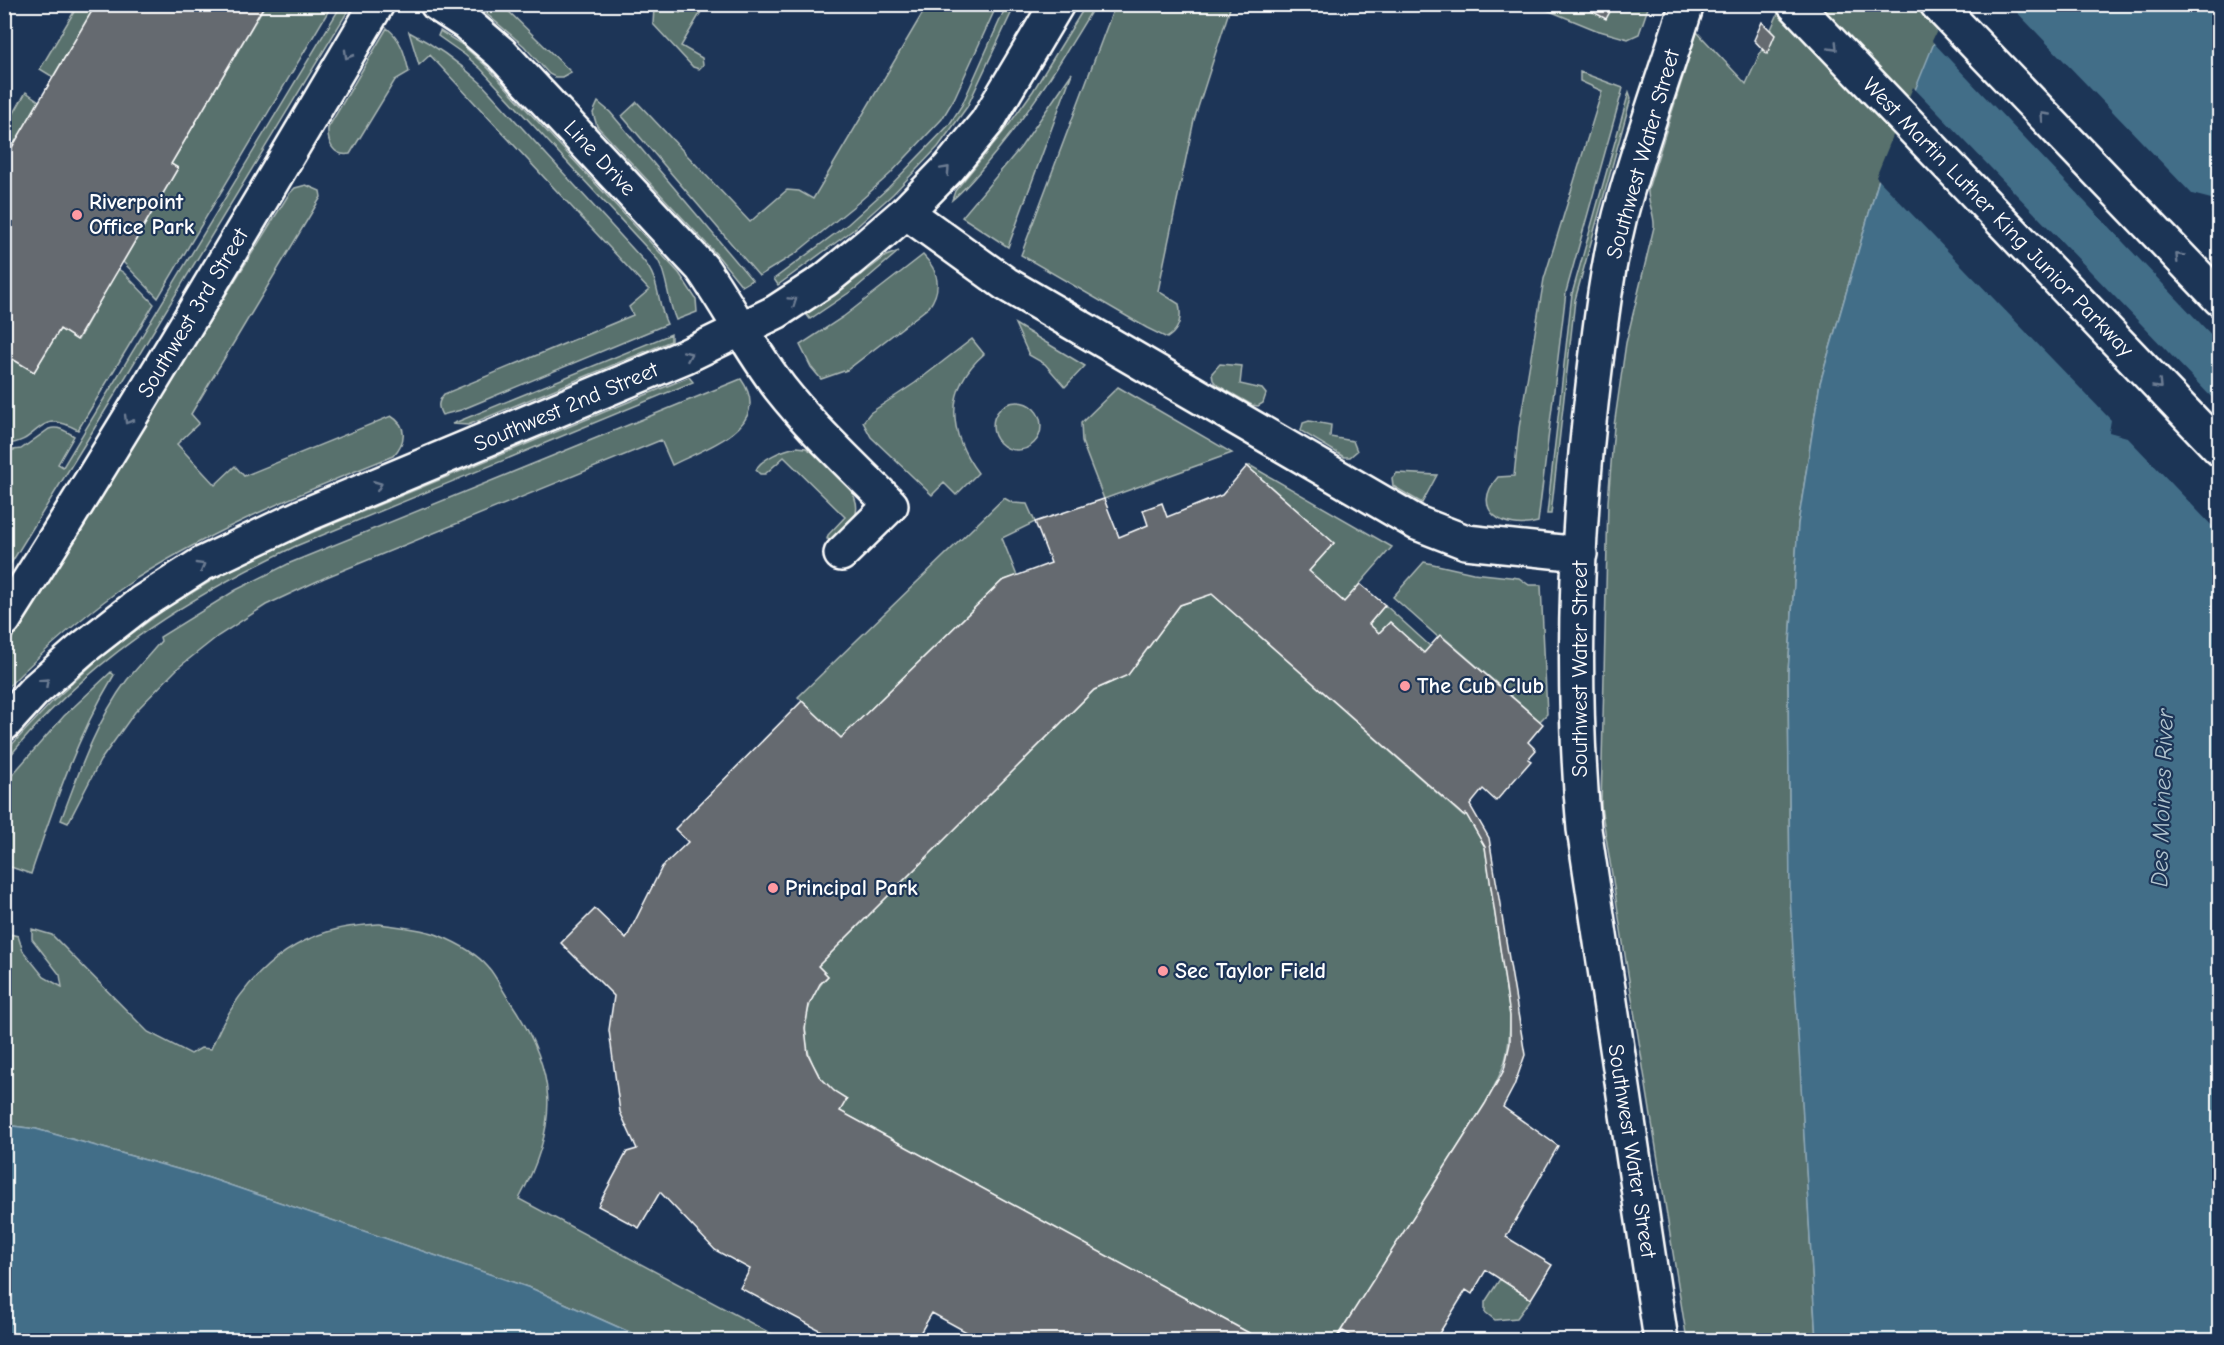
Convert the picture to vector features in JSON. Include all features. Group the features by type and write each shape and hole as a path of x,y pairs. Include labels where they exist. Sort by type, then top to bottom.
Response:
{"main road":[{"name":"Southwest 3rd Street","path":"4,620 261,202 377,4"},
{"name":"Line Drive","path":"437,4 489,42 561,115 702,268 759,360 782,390 891,506 841,554"},
{"name":"Southwest 2nd Street","path":"4,724 34,692 82,649 141,603 202,564 303,516 686,356 781,309 825,280 906,212 949,168 987,122 1056,4"},
{"name":"Southwest Water Street","path":"1661,1341 1584,829 1578,767 1577,720 1580,554 1587,437 1600,323 1620,217 1687,4"},
{"name":"West Martin Luther King Junior Parkway","path":"1794,4 2211,440"},
{"path":"1937,4 2220,299"},
{"path":"906,212 1006,284 1417,523 1466,542 1580,554"}],"green space":[{"path":"342,4 351,6 5,573 5,451 21,449 49,429 59,429 74,436 58,464 63,467"},
{"path":"928,4 997,5 954,99 942,119 890,174 860,201 795,254 759,276 622,116 637,102 750,222 787,190 799,191 813,199"},
{"path":"1007,4 1015,5 967,107 938,147 893,194 853,230 778,285 774,279 848,224 888,188 949,125 962,105"},
{"path":"78,5 96,5 53,77 40,69"},
{"path":"265,5 332,5 158,298 123,262 178,168 171,164"},
{"path":"476,5 502,5 571,72 562,77 549,74 524,46"},
{"path":"667,5 680,13 685,5 705,5 681,46 702,58 703,65 699,69 693,67 653,24 654,8"},
{"path":"1086,5 1095,5 1036,99 986,165 952,200 955,191 1008,126 1033,91"},
{"path":"1115,5 1231,5 1194,120 1158,291 1179,304 1179,323 1175,331 1167,338 1021,255"},
{"path":"1535,5 1649,5 1639,34 1628,39 1596,30"},
{"path":"1782,5 1953,5 1879,179 1820,383 1798,524 1788,673 1790,886 1816,1340 1687,1340 1601,806 1608,502 1614,426 1626,343 1654,227 1648,189 1697,32 1746,84"},
{"path":"387,28 399,43 409,72 395,80 350,154 339,153 330,143 328,128"},
{"path":"440,31 461,44 486,66 679,273 696,299 697,312 676,320 658,260 481,69 438,36"},
{"path":"409,32 447,55 481,83 643,260 656,283 667,324 461,410 442,415 439,404 444,394 633,315 629,307 649,290 430,55 419,65"},
{"path":"1580,72 1623,88 1566,292 1538,522 1513,524 1494,516 1487,499 1498,477 1514,476 1519,428 1544,279 1602,91 1580,81"},
{"path":"1072,73 1008,247 962,217 1021,147"},
{"path":"26,92 39,101 5,161 5,129"},
{"path":"1629,92 1631,98 1575,300 1551,514 1547,514 1572,294"},
{"path":"598,102 610,112 752,280 742,286 717,255 597,126 593,113"},
{"path":"306,185 320,191 321,197 191,414 199,423 177,444 215,485 235,466 244,476 391,416 403,429 401,445 393,456 230,526 137,578 68,631 5,690 4,651 289,194 295,188"},
{"path":"899,251 856,288 810,319 806,314 886,256"},
{"path":"923,255 933,267 937,280 936,294 929,307 847,370 821,379 811,367 800,345 843,317"},
{"path":"118,269 154,304 78,430 54,422 39,428 26,438 5,444 4,354 34,372 60,329 78,340"},
{"path":"1015,324 1085,366 1065,387 1045,364 1029,355"},
{"path":"671,334 671,341 468,425 452,424"},
{"path":"972,339 984,354 962,382 955,412 956,427 961,442 978,473 956,495 944,483 932,495 871,437 863,422 870,413 915,383"},
{"path":"1220,364 1242,366 1240,384 1262,389 1266,394 1263,403 1258,406 1252,405 1217,385 1212,373"},
{"path":"689,377 693,382 296,546 214,589 137,637 102,664 68,694 5,762 5,752 51,703 104,654 167,608 224,573 294,540"},
{"path":"741,379 749,396 749,410 743,423 732,434 701,451 672,465 661,440 324,578 266,605 218,636 179,667 135,712 100,761 68,823 61,820 89,748 106,713 127,680 161,641 160,637 236,590 290,563"},
{"path":"1118,387 1232,453 1104,499 1082,442 1081,423"},
{"path":"1017,402 1034,409 1041,426 1034,443 1017,450 1000,443 993,426 1000,409"},
{"path":"1309,421 1331,425 1330,437 1353,441 1357,451 1350,457 1344,457 1301,431 1303,423"},
{"path":"797,447 813,452 836,473 855,498 857,507 853,520 832,540 827,539 828,535 845,517 784,457 765,474 760,474 756,470 768,458"},
{"path":"1247,466 1251,466 1392,547 1344,602 1309,571 1334,543"},
{"path":"1397,473 1437,475 1422,503 1393,486 1392,478"},
{"path":"1004,498 1013,503 1027,504 1035,522 1002,538 1017,576 1002,581 841,738 798,697"},
{"path":"1424,562 1473,573 1519,578 1529,585 1541,585 1547,714 1540,721 1441,635 1438,637 1393,597"},
{"name":"Sec Taylor Field","path":"1212,594 1463,816 1466,814 1485,847 1510,1016 1509,1042 1505,1062 1485,1104 1335,1340 1262,1340 840,1111 835,1095 819,1075 808,1050 806,1024 808,1011 819,987 828,976 818,966 1094,690 1128,675 1180,605"},
{"path":"1385,605 1430,646 1424,653 1390,622 1379,633 1369,624"},
{"path":"111,672 114,675 88,723 67,772 31,874 5,865 5,783 64,716"},
{"path":"380,924 431,933 471,953 491,971 524,1024 544,1072 548,1096 547,1120 542,1145 533,1171 519,1199 783,1340 647,1340 533,1289 209,1178 36,1129 5,1125 5,933 18,936 23,951 44,977 62,987 60,975 32,939 32,929 52,935 148,1032 191,1054 201,1048 211,1049 220,1028 245,990 259,973 276,959 315,936 343,928"},
{"path":"1500,1279 1531,1299 1517,1318 1495,1320 1485,1312 1485,1302"}],"water":[{"name":"Des Moines River","path":"1953,5 2219,5 2219,1340 1816,1340 1790,898 1788,673 1798,524 1820,383 1879,179 1934,43"},
{"path":"5,1125 36,1129 209,1178 533,1289 647,1340 5,1340"}],"pier":[{"path":"1950,4 2010,5 2192,194 2215,200 2211,213 2219,222 2219,343 1932,41"},
{"path":"1913,87 2219,405 2219,533 2127,437 2109,432 2111,420 1876,177"}],"building":[{"name":"Riverpoint Office Park","path":"96,4 265,4 171,164 178,168 77,340 60,329 34,372 4,354 4,161"},
{"path":"1579,4 1614,4 1606,19"},
{"path":"1762,22 1775,35 1767,54 1754,40"},
{"name":"Principal Park","path":"1247,466 1334,543 1309,571 1344,602 1360,584 1385,605 1369,624 1379,633 1390,622 1424,653 1440,635 1543,724 1528,742 1536,750 1528,759 1531,761 1496,801 1483,789 1470,805 1489,838 1525,1055 1514,1086 1503,1107 1558,1146 1506,1237 1552,1265 1531,1299 1486,1270 1472,1294 1466,1290 1435,1340 1358,1340 1343,1331 1335,1340 1485,1104 1504,1070 1510,1043 1510,1016 1485,847 1466,814 1464,816 1212,594 1180,605 1128,675 1094,690 818,966 828,976 820,984 809,1005 805,1028 808,1054 819,1076 834,1091 847,1099 840,1111 1262,1340 981,1340 932,1313 916,1340 838,1340 740,1288 750,1269 715,1250 660,1192 639,1228 598,1206 627,1152 637,1149 620,1112 609,1030 614,996 561,943 595,909 626,939 662,867 688,842 675,829 802,701 841,738 1002,581 1051,563 1035,522 1104,499 1119,537 1148,525 1143,510 1162,503 1167,517 1222,495"}],"place":[{"name":"Riverpoint Office Park","path":"77,215"},
{"name":"The Cub Club","path":"1405,686"},
{"name":"Principal Park","path":"773,888"},
{"name":"Sec Taylor Field","path":"1163,971"}]}
